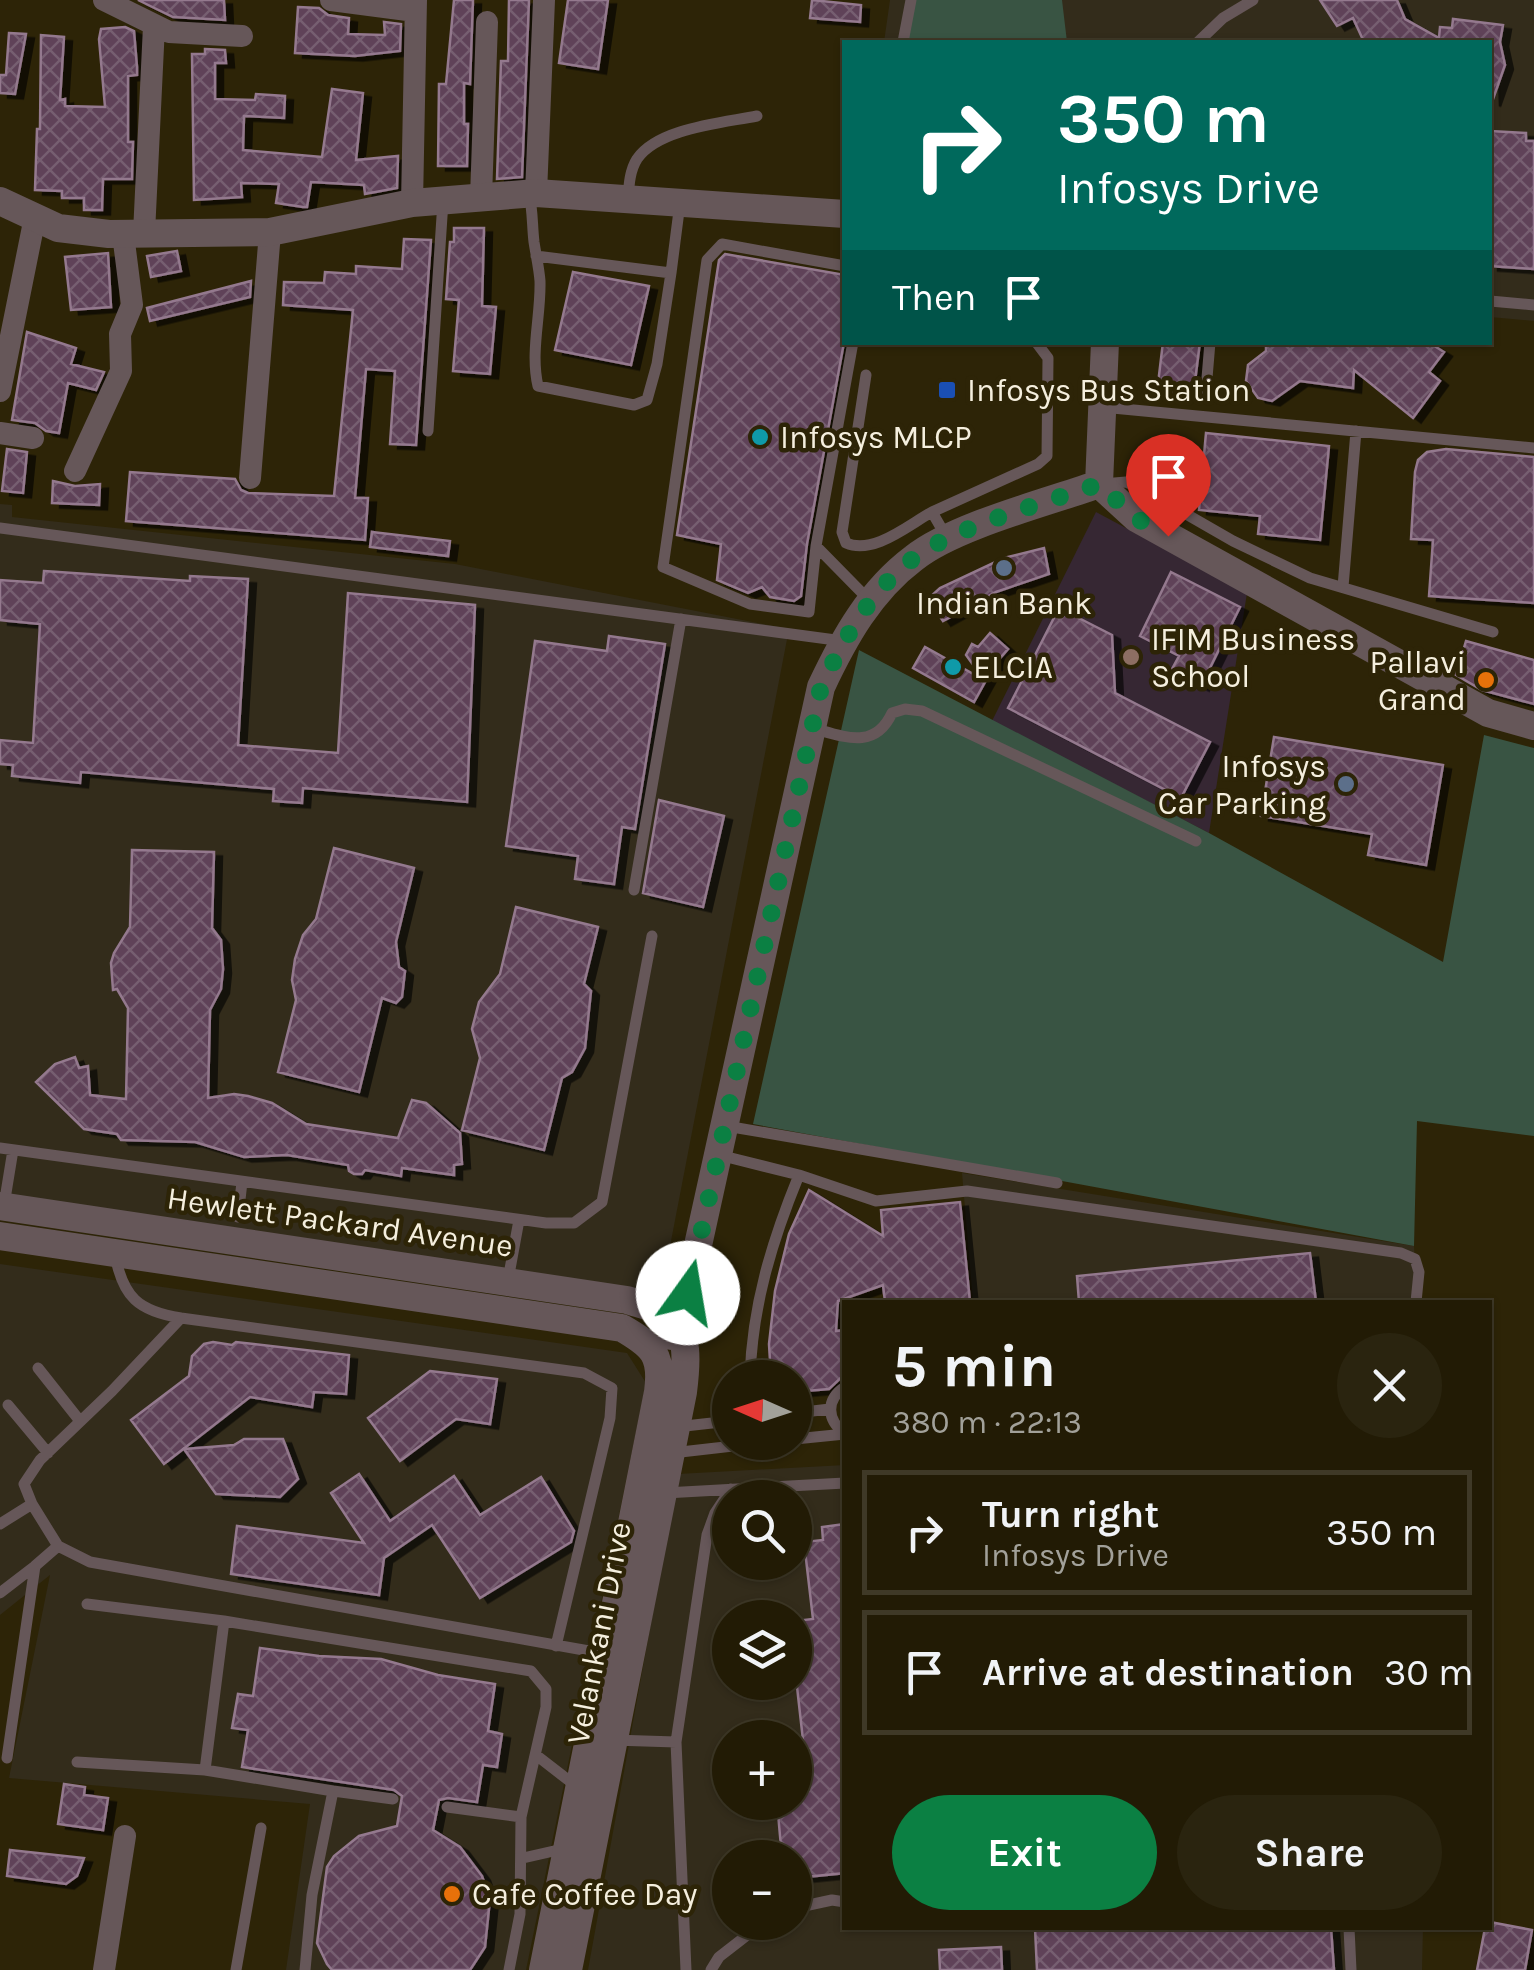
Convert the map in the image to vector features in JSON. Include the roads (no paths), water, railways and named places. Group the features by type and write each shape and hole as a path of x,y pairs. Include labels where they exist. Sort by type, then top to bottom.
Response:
{"street":[{"path":"104,0 169,32 242,36"},
{"path":"331,0 416,5 412,203"},
{"path":"532,194 544,0"},
{"path":"481,198 487,22"},
{"path":"75,471 121,371 120,334 132,306 134,234 154,26"},
{"path":"0,201 58,228 134,234 270,232 412,203 532,194 842,214"},
{"path":"0,391 35,217"},
{"path":"250,478 270,232"},
{"path":"1108,345 1099,484 1136,518 1488,713 1534,726"},
{"path":"0,433 33,438"},
{"path":"650,1349 674,1321 726,1126 821,687 842,641 870,601 914,558 947,538 1099,484"},
{"name":"Hewlett Packard Avenue","path":"2,1206 626,1300 674,1321"},
{"name":"Hewlett Packard Avenue","path":"0,1236 622,1328 650,1349"},
{"name":"Velankani Drive","path":"568,1970 686,1362 674,1321"},
{"name":"Velankani Drive","path":"543,1970 658,1392 661,1368 650,1349"},
{"path":"104,1970 125,1836"}],"lane":[{"path":"903,40 912,0"},
{"path":"1200,40 1223,18 1253,0"},
{"path":"628,199 630,174 638,156 664,139 674,133 757,116"},
{"path":"532,194 540,281 534,370 538,386 634,404 647,400 657,364 680,202"},
{"path":"428,431 443,200"},
{"path":"842,265 722,244 707,260 663,566 750,604 809,612 816,546 852,345"},
{"path":"536,256 671,273"},
{"path":"1492,301 1534,305"},
{"path":"866,375 842,532 846,543 856,547 868,546 1038,464 1047,456 1048,358 1038,345"},
{"path":"1206,390 1210,345"},
{"path":"1102,408 1534,448"},
{"path":"1343,588 1356,431"},
{"path":"1099,484 1126,482 1232,541 1310,578 1493,632"},
{"path":"932,512 947,538"},
{"path":"0,528 842,641"},
{"path":"816,546 870,601"},
{"path":"634,890 681,619"},
{"path":"812,728 854,737 876,736 892,713 922,710 1196,841"},
{"path":"2,1206 6,1149 519,1220 574,1223 602,1202 652,936"},
{"path":"726,1126 1057,1184"},
{"path":"719,1155 800,1175 876,1201 968,1191 1401,1253 1415,1259 1419,1272 1416,1300"},
{"path":"752,1360 756,1308 775,1234 800,1175"},
{"path":"238,1217 242,1182"},
{"path":"508,1282 519,1220"},
{"path":"115,1253 124,1289 158,1314 584,1372 612,1388 610,1418 556,1646"},
{"path":"181,1318 48,1452 24,1484 58,1546 90,1562 606,1654"},
{"path":"38,1368 80,1421"},
{"path":"842,1390 832,1398 830,1409 832,1420 842,1430"},
{"path":"8,1405 48,1452"},
{"path":"812,1411 830,1409"},
{"path":"673,1440 712,1427"},
{"path":"812,1437 842,1433"},
{"path":"673,1440 712,1441"},
{"path":"812,1485 842,1483"},
{"path":"663,1493 712,1490"},
{"path":"0,1524 32,1504"},
{"path":"686,1970 676,1742 712,1519"},
{"path":"0,1593 58,1546"},
{"path":"8,1758 35,1566"},
{"path":"87,1604 224,1621 531,1670 546,1689 546,1706 521,1817 520,1914 509,1970"},
{"path":"204,1770 224,1621"},
{"path":"613,1740 676,1742"},
{"path":"536,1755 579,1789"},
{"path":"77,1762 204,1770 393,1800"},
{"path":"304,1970 312,1894 333,1791"},
{"path":"447,1807 521,1817"},
{"path":"236,1970 261,1828"},
{"path":"523,1858 567,1848"},
{"path":"812,1904 842,1902"},
{"path":"1349,1930 1351,1970"},
{"path":"711,1970 741,1940"}],"place":[{"name":"Infosys Bus Station","path":"947,390"},
{"name":"Infosys MLCP","path":"760,437"},
{"name":"Indian Bank","path":"1004,568"},
{"name":"IFIM Business School","path":"1131,657"},
{"name":"ELCIA","path":"953,667"},
{"name":"Pallavi Grand","path":"1486,680"},
{"name":"Infosys Car Parking","path":"1346,784"},
{"name":"Cafe Coffee Day","path":"452,1894"}]}
